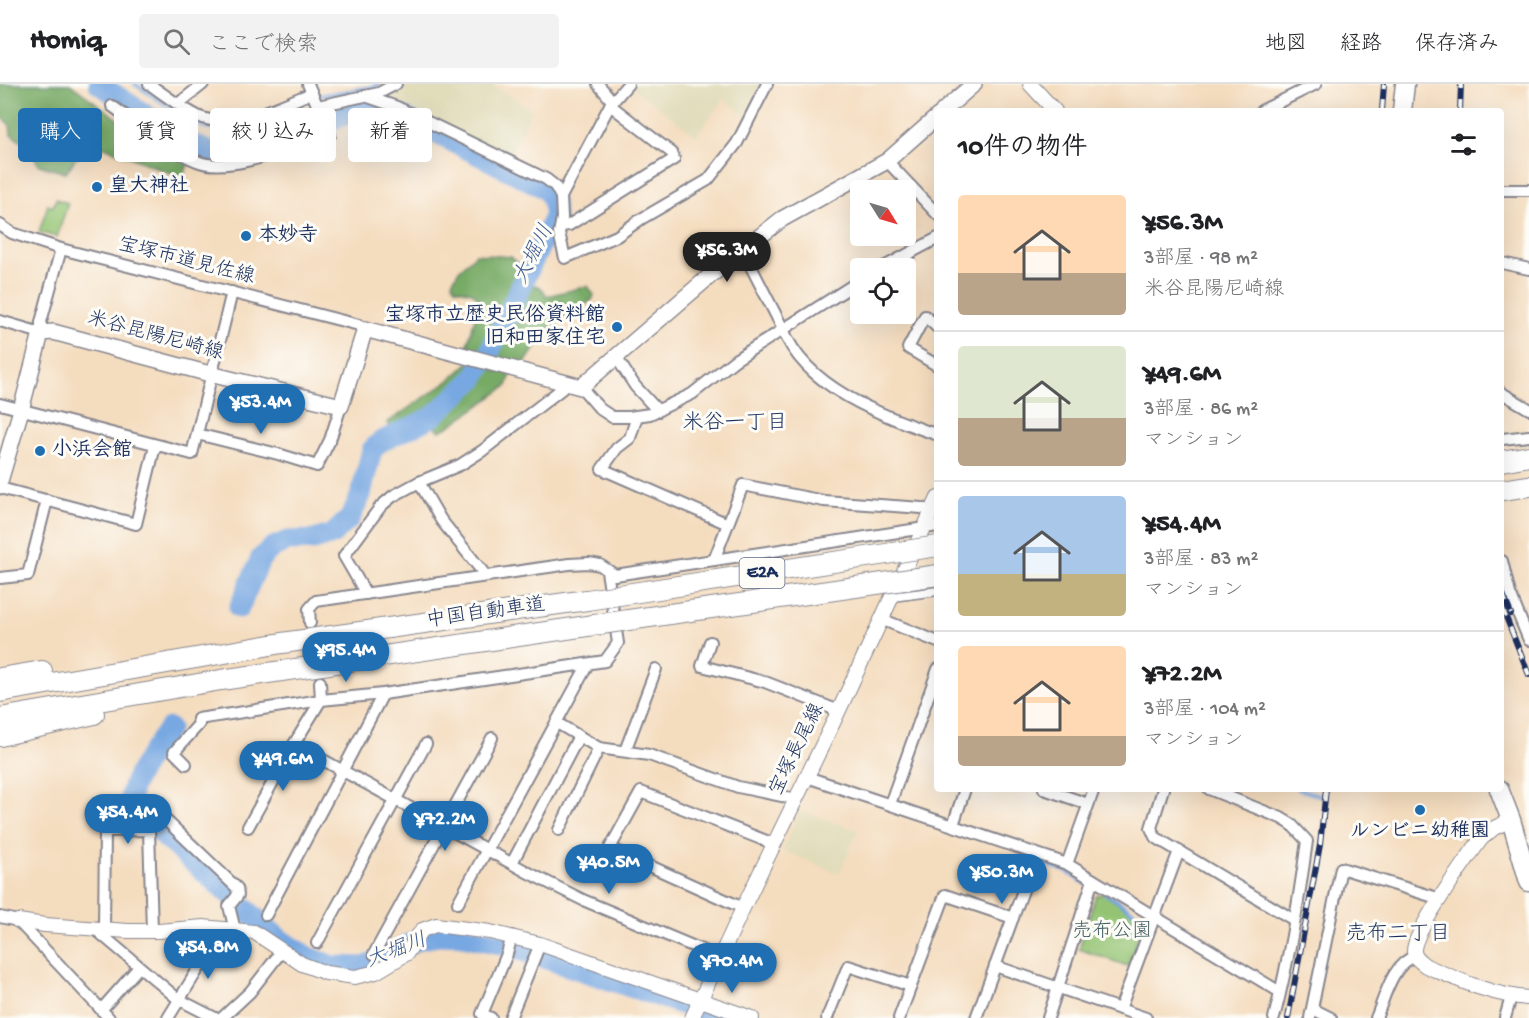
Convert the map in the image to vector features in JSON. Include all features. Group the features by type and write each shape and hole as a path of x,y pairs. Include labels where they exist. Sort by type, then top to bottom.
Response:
{"highway":[{"path":"1402,108 1405,84"},
{"path":"1504,460 1529,456"},
{"path":"1504,490 1529,486"},
{"name":"中国自動車道","path":"0,692 282,643 587,600 934,547"},
{"name":"中国自動車道","path":"0,718 221,680 934,576"},
{"path":"0,678 158,656 282,643"},
{"path":"0,736 221,680"},
{"path":"1500,792 1529,882"}],"main road":[{"path":"947,108 974,84"},
{"path":"341,405 365,329 575,386 616,357 711,275 782,219 887,161 934,120"},
{"name":"米谷昆陽尼崎線","path":"41,333 53,332 210,374 341,405"},
{"path":"0,481 41,333"}],"street":[{"path":"149,84 200,117 221,123 236,121 310,89 319,108"},
{"path":"178,104 203,84"},
{"path":"323,108 380,93 396,84"},
{"path":"561,226 569,225 674,159 672,153 611,104 598,84"},
{"path":"628,84 611,104 561,197 560,233 565,258 617,236 640,219 708,180 737,143 767,84"},
{"path":"1030,84 1052,108"},
{"path":"1268,108 1316,84"},
{"path":"365,96 397,106 546,179 555,186 561,197"},
{"path":"112,106 197,162 215,165 243,162"},
{"path":"887,161 934,211"},
{"path":"1504,190 1529,190 1529,177"},
{"name":"宝塚市道見佐線","path":"0,225 12,233 61,249 359,325 365,329"},
{"path":"901,258 934,240"},
{"path":"0,321 41,333 40,322 61,249"},
{"path":"742,251 789,343 812,372 833,388 897,421 934,434"},
{"path":"1504,263 1529,269"},
{"path":"366,594 344,556 381,506 393,496 460,465 482,452 575,386 612,417 638,416 658,411 692,394 735,360 850,287"},
{"path":"0,404 192,454 232,292"},
{"path":"934,324 925,316 908,348 934,364"},
{"path":"616,357 635,386 658,411"},
{"path":"1504,394 1529,409"},
{"path":"197,434 317,466 330,440 341,405"},
{"path":"638,416 630,438 617,448 602,469 728,524"},
{"path":"1504,439 1529,436"},
{"path":"0,488 136,524 155,446"},
{"path":"419,482 441,520 486,576"},
{"path":"714,560 743,485 824,501 887,504 931,511"},
{"path":"0,578 28,575 47,500"},
{"name":"宝塚長尾線","path":"696,1009 881,619 931,527 931,511 934,505"},
{"path":"310,623 309,609 316,601 589,563 600,565 615,575 931,527"},
{"path":"1504,569 1510,594 1524,615 1529,640"},
{"path":"186,764 174,752 199,724 198,719 605,662 618,643 607,571"},
{"path":"892,597 934,592"},
{"path":"881,619 934,640"},
{"path":"710,642 702,666 765,682 839,711"},
{"path":"458,903 588,664"},
{"path":"625,751 656,669"},
{"path":"890,804 934,680"},
{"path":"248,827 321,700 320,682"},
{"path":"266,915 383,694"},
{"path":"557,723 599,748 649,755 738,787 796,800"},
{"path":"512,863 579,736"},
{"path":"374,954 492,738"},
{"path":"294,744 582,900 721,958"},
{"path":"317,943 426,744"},
{"path":"559,830 599,748"},
{"path":"807,777 1067,864 1280,992"},
{"path":"743,908 610,848 641,792 774,844"},
{"path":"952,825 964,792"},
{"path":"1053,792 1088,804"},
{"path":"1067,864 1093,792"},
{"path":"1162,792 1150,828 1155,837 1294,920"},
{"path":"1216,792 1281,818 1291,824 1307,841 1274,1018"},
{"path":"151,806 237,888 238,895 230,906 231,930 178,999 168,1018"},
{"path":"1511,820 1494,828 1481,839 1439,900 1415,945 1416,956 1419,961 1434,970 1474,986 1511,997 1529,998"},
{"path":"99,929 105,831 149,830 152,931"},
{"path":"1120,1009 1153,915 1179,851"},
{"path":"976,1018 1036,855"},
{"path":"1331,1018 1311,1014 1341,868 1439,900"},
{"path":"1048,1018 1093,880"},
{"path":"899,1018 945,895 1013,918"},
{"path":"6,916 45,926 152,931 202,927 254,932 302,964 326,973 355,977 376,972 406,954 422,930 436,925 538,951 696,1009 753,1018"},
{"path":"6,916 105,1014 140,967"},
{"path":"99,929 178,999 214,1018"},
{"path":"491,1018 482,1014 510,943"},
{"path":"222,1018 250,992 281,951"},
{"path":"510,1018 538,951"},
{"path":"1376,1018 1399,967 1407,959 1416,956"},
{"path":"827,1018 848,966 911,986"},
{"path":"995,966 1146,1018"},
{"path":"1505,1018 1511,997"}],"shaded area":[{"path":"407,84 491,84 532,110 509,156 432,122 432,108 402,108 384,100 392,92 396,94"},
{"path":"635,84 762,84 745,116 724,99 696,136 632,87"},
{"path":"800,811 858,830 839,874 782,850"}],"green space":[{"path":"0,84 70,84 114,116 114,151 102,146 102,108 18,108 18,139 11,134 10,125 0,116"},
{"path":"37,162 73,162 66,173 39,165"},
{"path":"142,162 189,162 183,178"},
{"path":"56,199 68,203 57,237 39,232 48,205 53,207"},
{"path":"476,254 511,257 521,266 517,275 518,280 540,287 547,296 588,286 594,295 592,300 548,329 523,366 470,351 472,347 467,346 480,300 472,292 455,288 452,282 459,270"},
{"path":"468,363 511,374 507,386 448,427 440,431 435,427 425,426 401,442 387,423 451,379"},
{"name":"売布公園","path":"1104,894 1144,920 1128,966 1079,949 1096,895"}],"waterway":[{"name":"大堀川","path":"99,84 186,141 213,153 242,150 345,115 371,110 399,115 546,189 552,199 555,215 488,355 473,380 432,417 380,442 372,450 360,497 350,518 333,534 314,540 288,541 273,547 261,558 239,608"},
{"path":"135,84 199,125 219,130 259,122 308,100"},
{"path":"319,96 379,84"},
{"name":"大堀川","path":"169,728 134,783 131,799 136,812 281,940 309,957 333,966 365,967 419,939 453,934 505,945 723,1018"},
{"path":"1308,792 1319,795"},
{"path":"1045,864 1066,871 1084,883"},
{"path":"1105,893 1148,921"}],"tunnel":[{"path":"312,635 320,682"}],"railway":[{"path":"1382,108 1384,84"},
{"path":"1460,108 1461,84"},
{"path":"1504,597 1511,614"},
{"path":"1504,612 1529,675"},
{"path":"1288,1018 1320,845 1326,792"}],"place":[{"name":"皇大神社","path":"97,187"},
{"name":"本妙寺","path":"246,236"},
{"name":"宝塚市立歴史民俗資料館 旧和田家住宅","path":"617,327"},
{"name":"小浜会館","path":"40,451"},
{"name":"ルンビニ幼稚園","path":"1420,810"}],"district":[{"name":"米谷一丁目","path":"735,424"},
{"name":"売布二丁目","path":"1398,935"}]}
